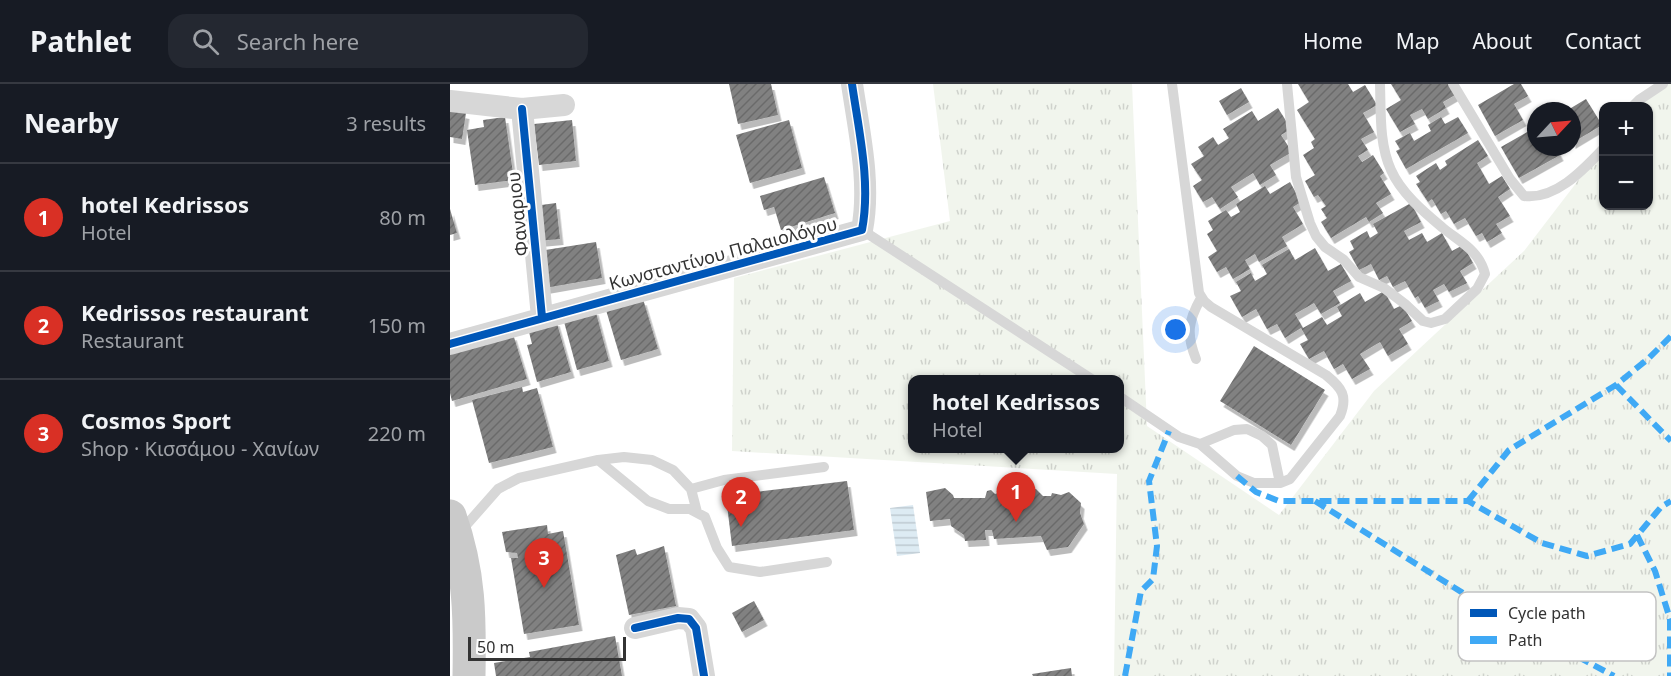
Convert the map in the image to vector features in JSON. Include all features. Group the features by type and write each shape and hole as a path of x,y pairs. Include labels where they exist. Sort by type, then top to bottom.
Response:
{"main road":[{"path":"452,529 466,576 470,609 469,676"}],"street":[{"name":"Κωνσταντίνου Παλαιολόγου","path":"450,344 862,230 865,213 864,172 852,84"},
{"path":"450,101 522,109 564,105"},
{"name":"Φαναριου","path":"522,109 542,317"},
{"path":"635,628 678,618 689,619 696,628 704,676"}],"lane":[{"path":"1124,400 1179,437 1200,444 1237,476 1254,483 1281,483 1296,473 1340,416 1344,405 1343,395 1338,385 1326,375 1211,307 1199,293 1172,84"},
{"path":"1287,84 1297,182 1316,236 1325,247 1344,260 1359,277 1384,288 1423,321 1439,322 1477,289 1485,274 1483,265 1467,245 1442,228 1401,187 1392,171 1383,140 1380,84"},
{"path":"1453,84 1510,179 1524,196 1532,197 1543,194 1566,182 1599,153"},
{"path":"1637,102 1663,84"},
{"path":"862,230 1085,375"},
{"path":"1196,359 1190,344 1189,327 1193,313 1202,298"},
{"path":"1200,444 1234,430 1247,429 1262,436 1272,446 1281,483"},
{"path":"452,529 498,489 519,478 598,460 624,457 652,460 673,470 691,489 698,512"},
{"path":"598,460 648,501 669,509 690,509 705,517 717,548 729,567 760,572 827,562"},
{"path":"691,489 724,480 824,467"}],"green space":[{"path":"933,84 1132,84 1147,426 1279,515 1374,391 1524,251 1599,153 1599,210 1653,210 1653,102 1642,102 1667,84 1671,84 1671,676 1114,676 1117,474 732,451 734,278 950,221"}],"shaded area":[{"path":"913,505 920,553 897,556 890,508"}],"building":[{"path":"729,84 771,84 778,115 738,124"},
{"path":"1298,84 1348,84 1353,92 1365,85 1377,105 1363,113 1374,132 1361,139 1368,150 1358,156 1362,162 1373,155 1384,173 1380,176 1391,194 1376,203 1383,213 1369,222 1366,217 1331,238 1321,222 1327,218 1321,209 1326,206 1318,195 1314,197 1305,181 1315,175 1303,155 1314,148 1311,142 1315,139 1297,110 1309,102"},
{"path":"1391,84 1449,84 1455,95 1443,102 1446,108 1428,119 1422,109 1410,115 1415,124 1400,132 1386,109 1401,100"},
{"path":"1514,84 1521,84 1528,96 1514,104 1523,120 1495,136 1478,105"},
{"path":"1241,88 1249,102 1227,115 1219,101"},
{"path":"1586,99 1599,120 1599,127 1581,138 1581,102"},
{"path":"1278,108 1291,129 1281,135 1292,152 1270,165 1276,175 1260,185 1253,173 1231,187 1238,197 1220,209 1212,197 1203,202 1193,186 1202,180 1191,164 1204,156 1198,147 1213,137 1218,145 1229,138 1223,129 1252,111 1258,121"},
{"path":"450,110 466,113 462,139 450,137"},
{"path":"505,117 514,180 475,185 467,130 484,127 483,120"},
{"path":"1441,117 1445,124 1458,117 1468,133 1406,169 1396,151 1400,149 1395,141 1410,133 1414,141 1431,131 1428,125"},
{"path":"572,120 576,161 539,165 534,124"},
{"path":"789,120 802,168 750,183 736,135"},
{"path":"1527,132 1527,156 1558,156 1519,178 1501,147"},
{"path":"1478,140 1488,156 1477,163 1489,184 1502,176 1510,189 1498,197 1510,216 1496,224 1502,233 1487,242 1482,233 1476,236 1465,218 1454,224 1446,211 1441,214 1432,199 1428,202 1416,184 1420,182 1416,176 1436,163 1440,170 1447,165 1445,161"},
{"path":"824,177 835,213 781,230 774,207 764,210 760,196"},
{"path":"1290,182 1301,202 1293,207 1303,224 1282,237 1287,246 1259,262 1255,254 1245,260 1250,269 1233,279 1226,267 1217,272 1208,257 1217,251 1207,234 1213,230 1208,221 1226,210 1231,217 1240,212 1236,204 1265,186 1270,194"},
{"path":"556,203 560,239 538,241 534,206"},
{"path":"1411,203 1421,222 1404,231 1409,240 1422,233 1427,242 1442,233 1452,251 1463,245 1473,263 1460,271 1467,283 1449,292 1444,284 1433,290 1439,301 1425,308 1418,296 1415,298 1405,281 1393,287 1387,276 1379,280 1371,264 1359,270 1349,252 1354,249 1350,241 1367,231 1370,238 1378,233 1373,224"},
{"path":"450,209 457,233 450,235"},
{"path":"596,242 602,278 545,288 539,251"},
{"path":"1315,248 1328,271 1341,264 1351,281 1333,291 1340,303 1321,314 1314,303 1295,314 1303,328 1322,317 1327,325 1342,316 1337,307 1360,293 1365,302 1384,291 1394,309 1402,305 1412,321 1399,329 1408,344 1388,356 1380,342 1360,354 1370,369 1352,379 1343,364 1334,369 1324,351 1309,359 1300,344 1308,340 1301,328 1285,338 1277,324 1267,329 1256,309 1242,317 1230,296 1241,291 1236,282 1251,273 1255,281 1267,274 1262,265 1289,249 1295,260"},
{"path":"643,299 658,349 621,360 606,310"},
{"path":"595,309 609,361 577,370 563,318"},
{"path":"556,320 571,372 537,382 527,345 532,344 528,328"},
{"path":"513,334 527,379 452,401 450,352"},
{"path":"1254,346 1325,390 1291,445 1220,401"},
{"path":"522,387 523,392 537,388 553,447 489,463 472,400"},
{"path":"847,481 854,530 732,546 727,505 756,501 755,492"},
{"path":"945,488 954,498 985,498 987,491 991,490 995,494 1002,492 1004,499 1008,501 1017,493 1024,496 1030,495 1031,490 1036,489 1043,496 1069,492 1081,503 1080,513 1084,524 1068,547 1047,550 1041,536 994,539 992,530 985,530 986,540 965,541 964,535 951,526 950,519 930,521 926,492"},
{"path":"547,525 548,534 563,531 579,625 524,634 511,558 518,558 517,553 506,552 502,532"},
{"path":"664,546 676,606 629,615 616,555 635,549 637,555"},
{"path":"754,601 764,620 742,632 732,613"},
{"path":"615,636 622,676 496,676 494,663 530,657 529,652"},
{"path":"1071,668 1072,676 1033,676 1032,674"}],"marked path":[{"path":"1468,501 1509,450 1616,385 1671,336"},
{"path":"1616,385 1671,441"},
{"path":"1125,676 1141,591 1153,579 1157,546 1149,481 1169,431"},
{"path":"1237,476 1256,492 1279,501 1468,501 1542,543 1587,556 1630,544 1661,507 1671,501"},
{"path":"1315,501 1461,592"},
{"path":"1637,535 1655,571 1670,619 1670,676"},
{"path":"1586,661 1614,676"}],"cycle path":[{"path":"450,344 862,230 865,176 852,84"},
{"path":"522,109 542,317"},
{"path":"635,628 678,618 689,619 696,628 704,676"}],"place":[{"name":"hotel Kedrissos","path":"1016,522"},
{"name":"Kedrissos restaurant","path":"741,527"},
{"name":"Cosmos Sport","path":"544,588"}]}
